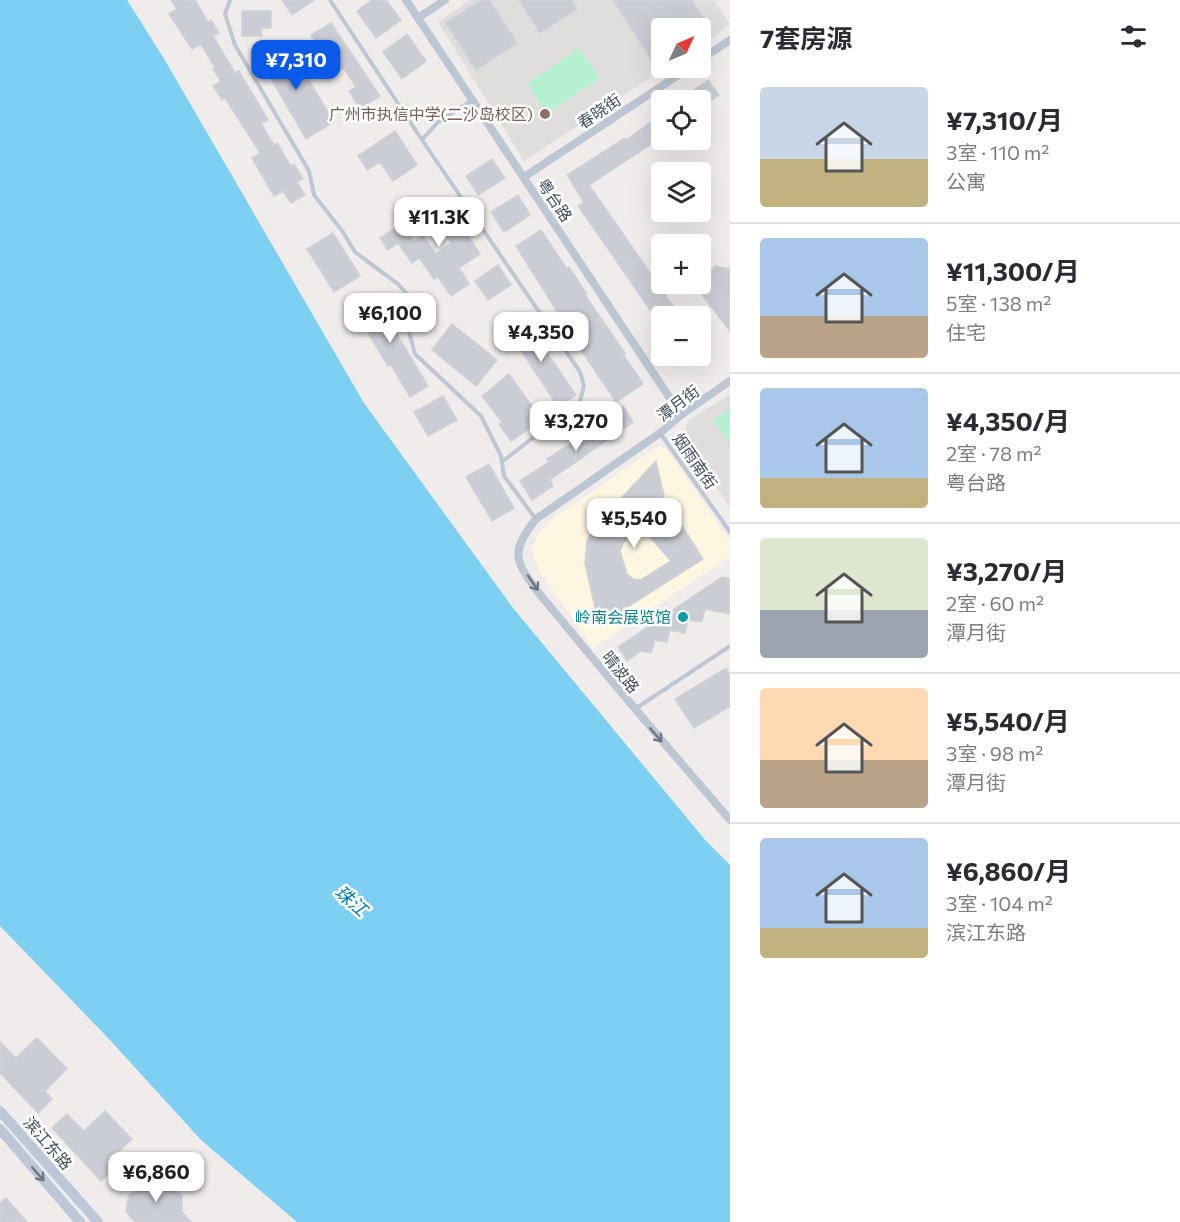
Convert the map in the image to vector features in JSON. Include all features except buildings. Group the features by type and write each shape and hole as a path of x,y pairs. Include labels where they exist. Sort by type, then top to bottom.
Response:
{"main road":[{"name":"滨江东路","path":"0,1111 98,1222"},
{"name":"滨江东路","path":"0,1129 80,1222"}],"street":[{"name":"粤台路","path":"406,0 681,415"},
{"path":"418,18 445,0"},
{"path":"711,53 730,40"},
{"name":"春晓街","path":"524,177 674,78"},
{"name":"潭月街","path":"526,530 536,519 730,381"},
{"name":"晴波路","path":"526,530 518,560 532,585 634,710 730,820"}],"lane":[{"path":"230,0 225,14 235,45 309,171 314,195 343,232 355,252 398,284 408,295 409,332 415,354 481,416 502,462 504,476 536,519"},
{"path":"330,0 580,372 584,386 580,401 502,462"},
{"path":"422,140 437,123 472,100"},
{"name":"烟雨南街","path":"660,433 730,532"},
{"path":"634,710 730,646"}],"shaded area":[{"name":"广州市执信中学(二沙岛校区)","path":"470,0 715,0 730,25 711,38 711,18 651,18 651,78 524,161 438,22"},
{"path":"730,394 730,507 683,439 688,421"},
{"path":"659,446 666,449 730,540 730,557 593,648 538,569 532,550 537,535 552,519"}],"green space":[{"path":"579,48 600,78 547,114 527,84"},
{"path":"730,409 730,445 713,420"}],"water":[{"name":"珠江","path":"0,0 127,0 163,57 364,403 513,608 706,841 730,865 730,1222 297,1222 201,1140 109,1039 0,926"}],"place":[{"name":"广州市执信中学(二沙岛校区)","path":"545,114"},
{"name":"岭南会展览馆","path":"683,617"}]}
